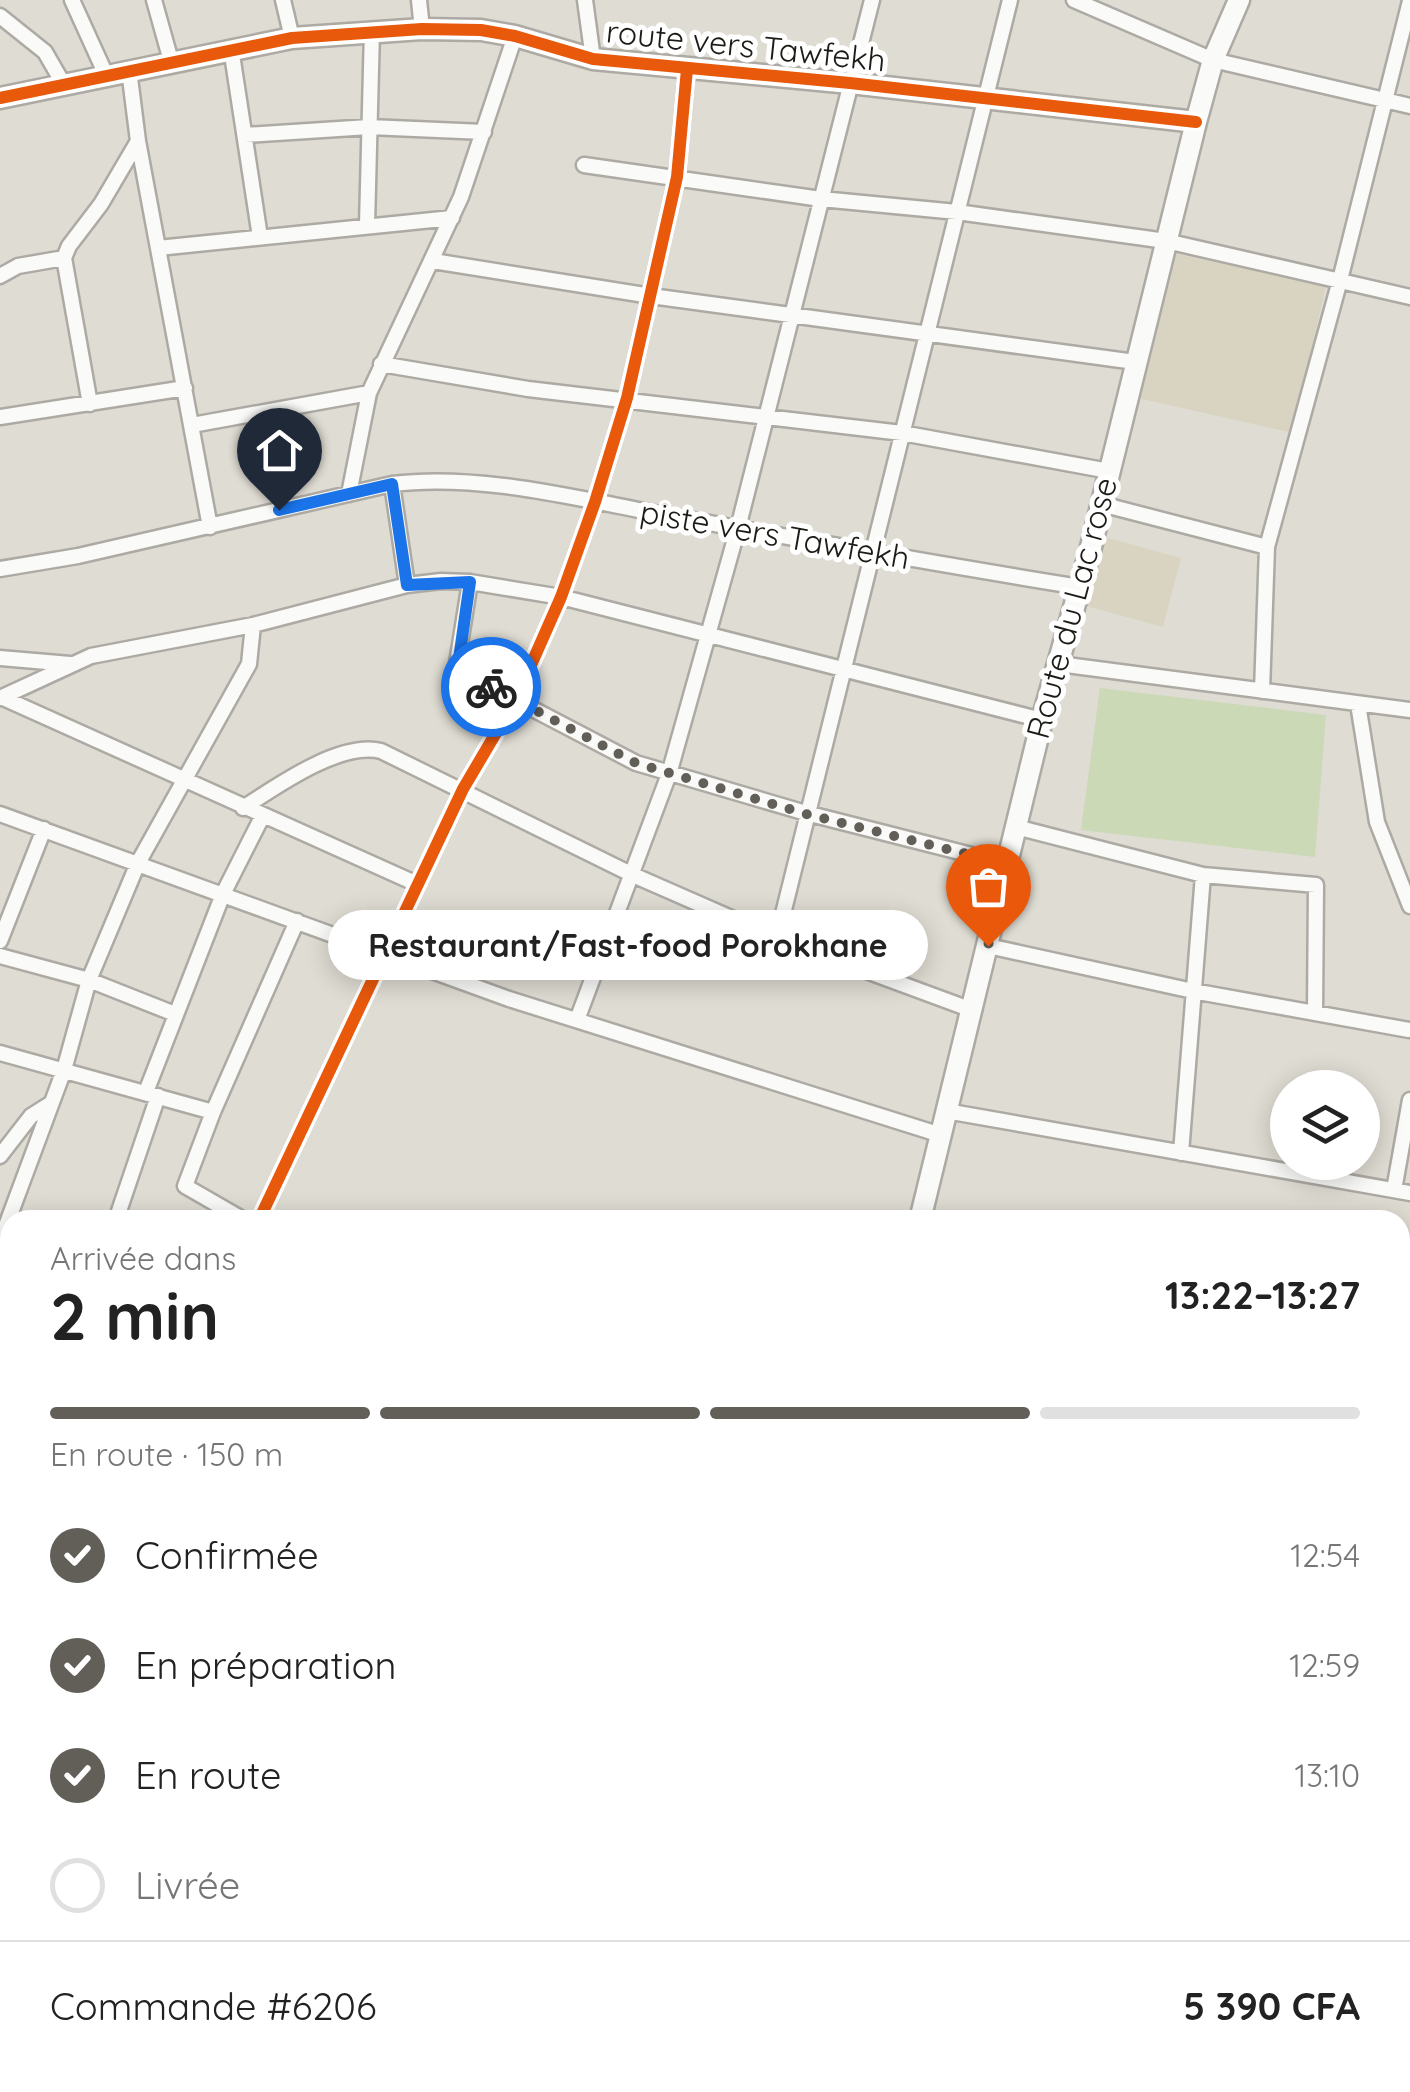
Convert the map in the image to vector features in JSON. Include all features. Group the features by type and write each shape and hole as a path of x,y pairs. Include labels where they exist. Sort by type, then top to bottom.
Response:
{"main road":[{"name":"Route du Lac rose","path":"922,1210 1042,720 1080,587 1196,122 1213,60 1239,0"},
{"name":"route vers Tawfekh","path":"0,98 231,48 292,38 422,28 481,30 514,36 592,60 1196,122"}],"street":[{"path":"72,0 106,75"},
{"path":"154,0 171,61"},
{"path":"283,0 292,38"},
{"path":"420,0 422,28"},
{"path":"585,0 592,60"},
{"path":"577,1020 670,774 738,528 872,0"},
{"path":"777,938 1010,0"},
{"path":"1074,0 1213,60 1410,106"},
{"path":"1262,691 1267,547 1410,1"},
{"path":"0,16 45,52 64,85"},
{"path":"366,225 372,30"},
{"path":"349,494 369,393 452,218 514,36"},
{"path":"231,48 260,237"},
{"path":"264,1210 463,789 516,700 560,597 627,398 677,177 687,69"},
{"path":"129,70 138,141 210,527"},
{"path":"244,135 368,127 484,132"},
{"path":"90,404 64,258 138,141"},
{"path":"584,165 1166,241 1410,297"},
{"path":"158,248 452,218"},
{"path":"0,276 18,266 64,258"},
{"path":"433,261 651,296 1135,362"},
{"path":"381,364 528,389 902,433 1109,470"},
{"path":"0,418 185,388"},
{"path":"192,425 369,393"},
{"name":"piste vers Tawfekh","path":"0,568 78,556 422,480 468,482 595,502 1080,587"},
{"path":"392,484 407,585"},
{"path":"1101,504 1267,547"},
{"path":"470,582 458,666 628,759 806,814 1007,864"},
{"path":"0,698 92,656 253,626 407,585 470,582 560,597 1042,720"},
{"path":"13,1210 64,1070 90,980 138,863 250,664 253,626"},
{"path":"0,658 71,664"},
{"path":"1059,664 1410,710"},
{"path":"0,698 417,884"},
{"path":"1358,704 1377,822 1410,906"},
{"path":"243,808 293,777 359,749 381,751 632,875 777,938 972,1010"},
{"path":"0,814 509,999 941,1135"},
{"path":"119,1210 175,1014 223,894 262,817"},
{"path":"1016,827 1203,875 1316,884 1315,1013"},
{"path":"0,941 44,829"},
{"path":"1180,1153 1203,875"},
{"path":"227,1210 185,1186 213,1112 297,921"},
{"path":"988,946 1192,991 1409,1030"},
{"path":"0,956 90,980 175,1014"},
{"path":"0,1053 213,1112"},
{"path":"1394,1190 1410,1100"},
{"path":"0,1156 31,1116 51,1103"},
{"path":"946,1111 1410,1193"}],"shaded area":[{"path":"1172,253 1326,286 1293,433 1133,397"},
{"path":"1104,537 1181,558 1163,627 1086,606"}],"green space":[{"path":"1100,688 1326,715 1315,857 1081,830"}],"cycle path":[{"path":"0,98 292,38 422,29 481,30 593,59 1196,122"},
{"path":"264,1210 463,789 516,699 561,597 627,398 677,177 687,69"}],"way so far":[{"path":"491,687 636,763 806,814 1007,864 988,946"}],"place":[{"name":"Restaurant/Fast-food Porokhane","path":"988,946"}],"route":[{"path":"279,510 392,484 407,585 470,582 457,663 460,671 491,687"}]}
